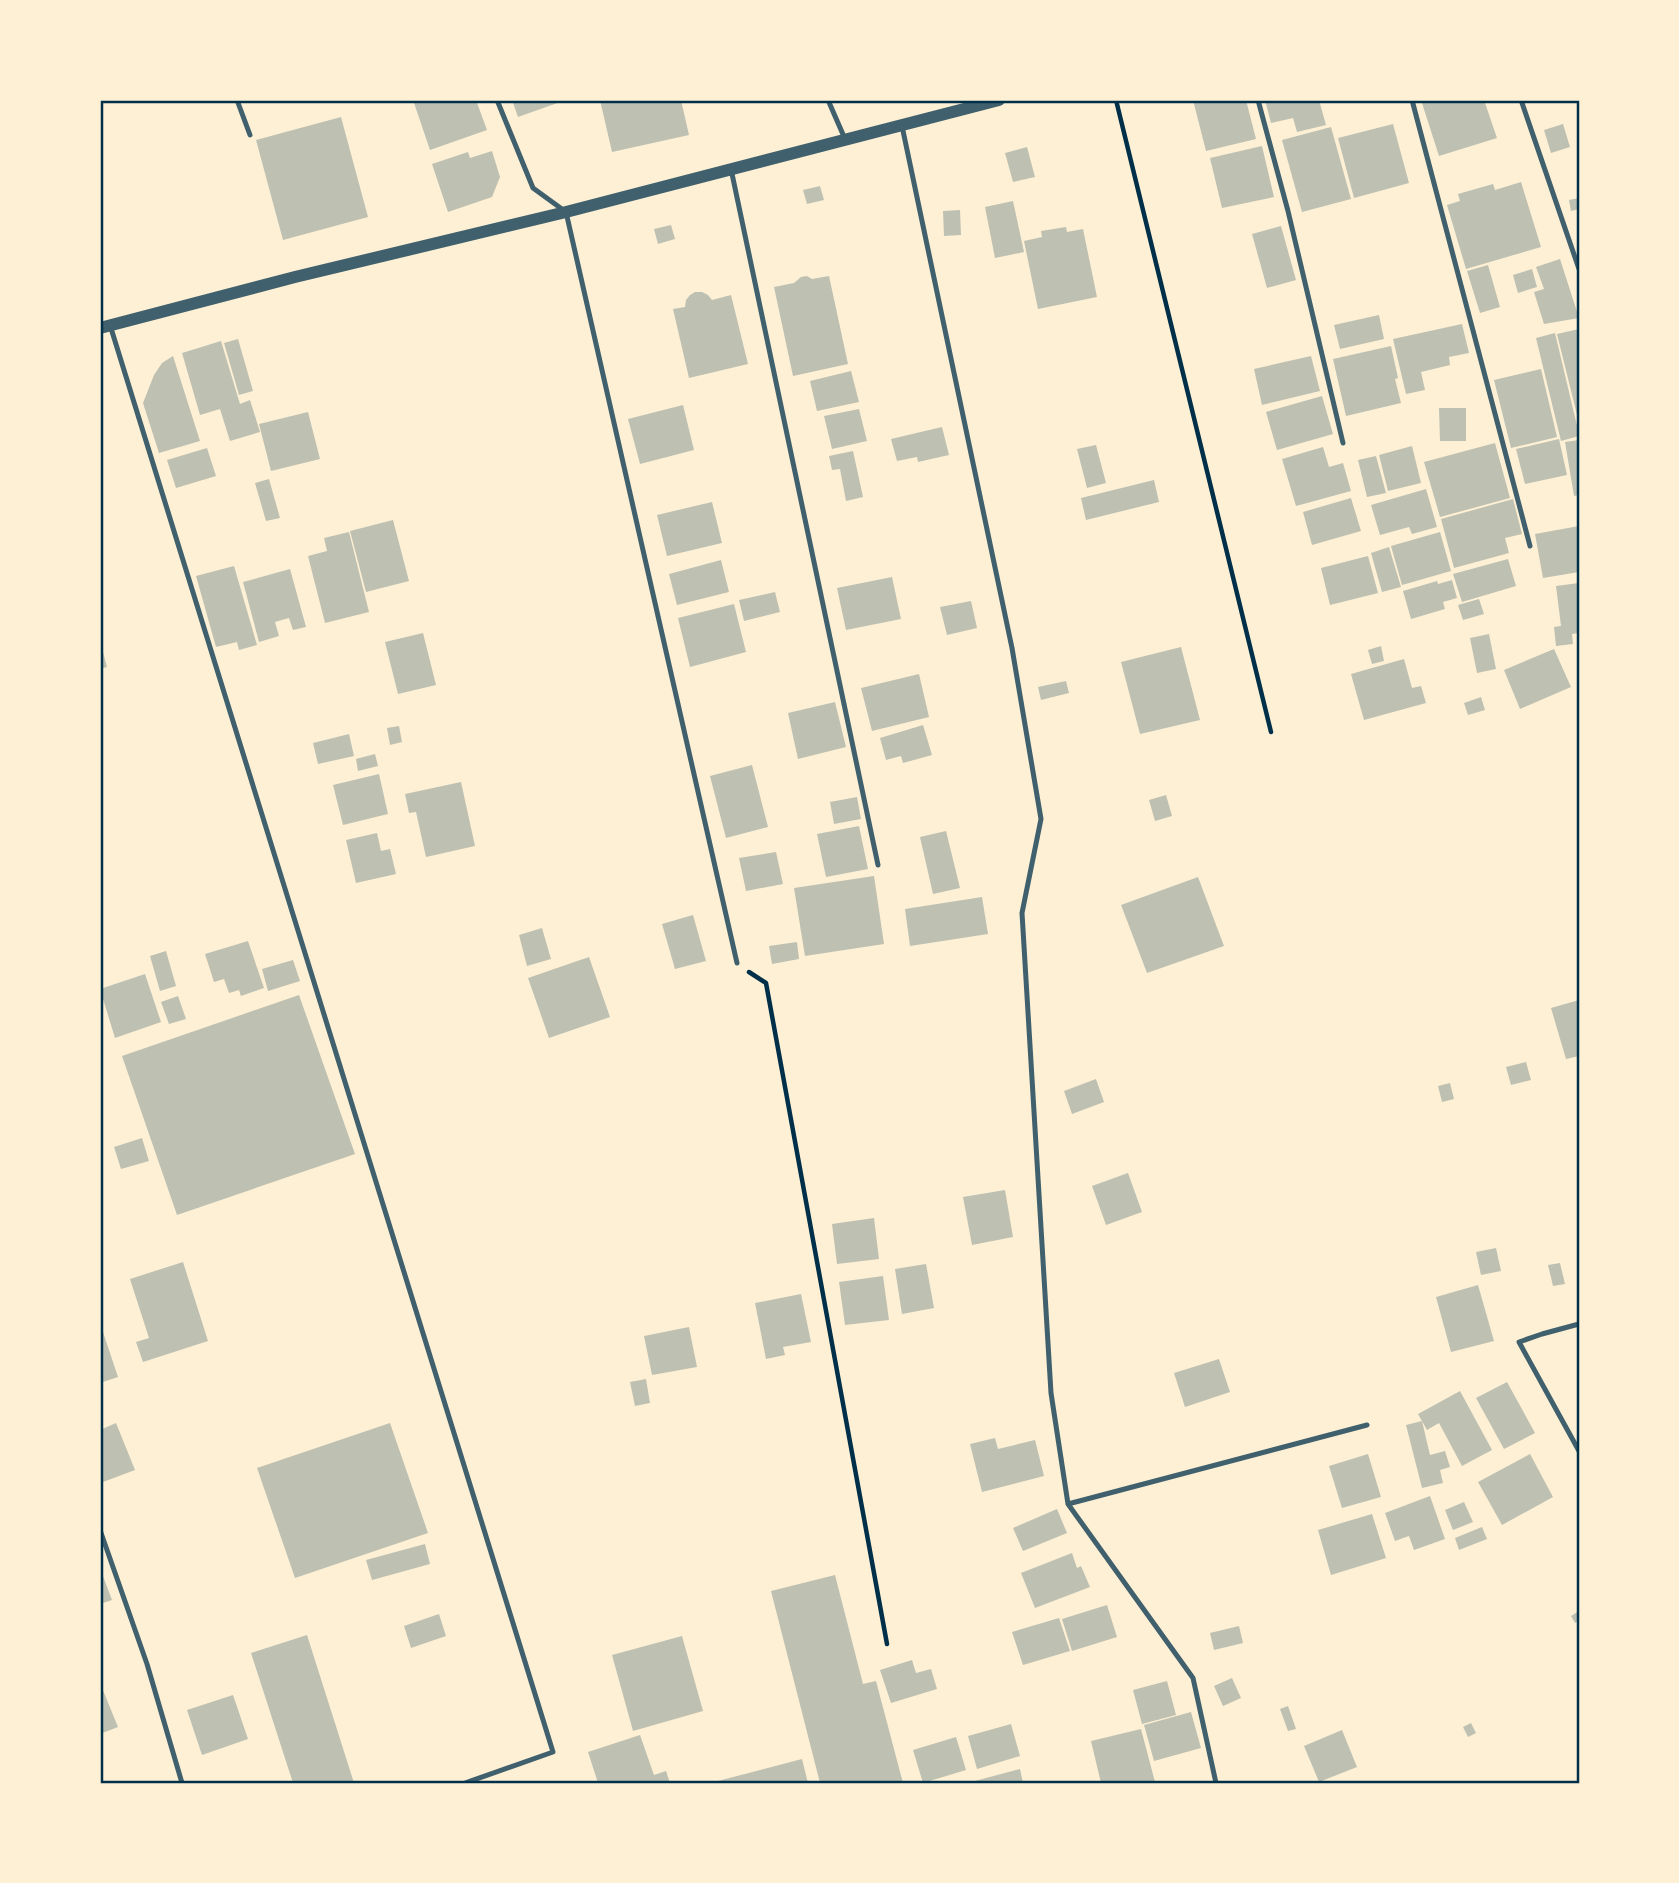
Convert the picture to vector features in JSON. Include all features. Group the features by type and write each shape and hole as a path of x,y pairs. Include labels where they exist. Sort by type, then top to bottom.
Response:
{"street":[{"path":"105,326 566,212 999,100"}],"lane":[{"path":"237,100 250,135"},
{"path":"497,100 533,188 566,212 737,963"},
{"path":"828,100 845,140"},
{"path":"1258,100 1288,211 1343,443"},
{"path":"1412,100 1530,546"},
{"path":"1521,100 1579,269"},
{"path":"902,126 1012,648 1041,819 1022,914 1051,1393 1068,1504 1193,1678 1216,1783"},
{"path":"732,169 878,865"},
{"path":"105,326 553,1752 465,1783"},
{"path":"1579,1324 1519,1342 1579,1451"},
{"path":"1068,1504 1367,1425"},
{"path":"100,1530 147,1664 182,1783"}],"path":[{"path":"1116,100 1271,732"},
{"path":"737,963 766,983 887,1644"}],"building":[{"path":"413,100 476,100 487,130 430,150"},
{"path":"512,100 566,100 518,117"},
{"path":"600,100 681,100 689,135 612,152"},
{"path":"1193,100 1246,100 1256,139 1206,151"},
{"path":"1265,100 1319,100 1326,125 1297,132 1293,118 1271,123"},
{"path":"1421,100 1484,100 1497,138 1439,156"},
{"path":"341,117 368,217 283,240 256,140"},
{"path":"1393,124 1409,183 1354,198 1338,138"},
{"path":"1563,124 1570,147 1551,153 1544,130"},
{"path":"1331,127 1351,199 1302,212 1282,140"},
{"path":"1262,146 1274,197 1222,208 1210,158"},
{"path":"1027,147 1035,177 1013,182 1005,153"},
{"path":"492,151 500,177 492,197 448,212 432,164 468,152 470,158"},
{"path":"1521,182 1541,247 1466,269 1447,205 1460,201 1458,194 1493,184 1495,190"},
{"path":"820,186 824,200 807,204 803,190"},
{"path":"1579,198 1579,209 1571,211 1569,200"},
{"path":"1013,201 1024,252 995,258 985,207"},
{"path":"960,210 961,235 944,236 943,211"},
{"path":"671,225 675,239 658,244 654,229"},
{"path":"1281,226 1296,280 1267,288 1252,234"},
{"path":"1066,227 1067,232 1083,229 1097,297 1038,309 1024,241 1042,237 1041,231"},
{"path":"1560,259 1579,318 1544,324 1534,292 1544,289 1536,267"},
{"path":"1488,265 1500,307 1480,313 1467,271"},
{"path":"1532,269 1537,287 1518,293 1513,275"},
{"path":"807,276 812,279 829,276 848,364 793,376 774,287 794,283"},
{"path":"695,292 702,292 712,300 731,295 748,364 689,378 673,309 685,307 686,300"},
{"path":"1379,315 1384,339 1340,349 1334,325"},
{"path":"1462,324 1469,353 1449,357 1450,365 1421,372 1425,390 1406,394 1393,339"},
{"path":"1579,329 1579,419 1578,419 1557,334"},
{"path":"1555,333 1579,434 1561,441 1536,338"},
{"path":"238,339 253,391 239,395 224,343"},
{"path":"221,341 240,404 250,400 260,432 230,441 220,409 200,415 182,353"},
{"path":"1391,346 1401,403 1346,416 1333,359"},
{"path":"173,356 200,441 159,453 143,403 154,375 162,363"},
{"path":"1311,356 1320,391 1262,405 1254,369"},
{"path":"1541,369 1557,437 1511,448 1494,380"},
{"path":"851,371 859,402 817,411 810,381"},
{"path":"1322,396 1333,434 1277,450 1266,412"},
{"path":"683,405 694,450 640,464 628,419"},
{"path":"1439,408 1466,408 1466,441 1440,441"},
{"path":"859,409 867,441 832,449 824,416"},
{"path":"308,412 320,459 271,471 259,424"},
{"path":"942,427 949,455 918,462 917,457 897,461 891,439"},
{"path":"1559,439 1567,475 1525,484 1516,449"},
{"path":"1579,440 1579,495 1574,496 1565,442"},
{"path":"1495,443 1510,498 1440,517 1424,462"},
{"path":"1096,445 1106,483 1087,488 1077,449"},
{"path":"1412,446 1421,483 1388,491 1379,455"},
{"path":"1323,447 1329,467 1343,463 1351,491 1296,506 1282,459"},
{"path":"207,448 216,476 176,488 167,460"},
{"path":"853,451 863,497 846,501 840,469 832,470 829,456"},
{"path":"1376,456 1386,493 1367,497 1358,460"},
{"path":"269,479 280,518 266,521 255,483"},
{"path":"1154,480 1159,502 1086,520 1081,498"},
{"path":"1426,489 1437,527 1412,534 1409,527 1380,535 1371,505"},
{"path":"1351,498 1361,531 1312,545 1303,512"},
{"path":"1513,499 1522,534 1505,538 1509,553 1454,568 1441,519"},
{"path":"712,502 722,543 667,556 657,515"},
{"path":"393,520 409,581 366,592 350,531"},
{"path":"1579,526 1579,572 1543,578 1535,534"},
{"path":"349,532 369,612 325,623 308,556 327,551 324,538"},
{"path":"1440,532 1451,571 1402,585 1391,546"},
{"path":"1389,547 1401,587 1382,592 1371,553"},
{"path":"1368,556 1378,593 1330,605 1321,568"},
{"path":"1508,559 1516,586 1462,602 1453,574"},
{"path":"721,560 729,592 677,605 669,574"},
{"path":"234,566 257,645 239,650 237,642 216,647 196,576"},
{"path":"290,569 306,627 293,630 289,618 275,622 279,636 259,642 243,582"},
{"path":"892,577 901,619 846,630 837,588"},
{"path":"1452,580 1457,598 1443,602 1445,609 1411,619 1403,591 1437,581 1438,584"},
{"path":"1579,583 1579,633 1572,634 1573,644 1556,646 1554,627 1561,626 1556,586"},
{"path":"775,592 780,612 744,621 739,600"},
{"path":"1479,599 1484,614 1463,620 1458,605"},
{"path":"971,601 977,628 947,635 940,607"},
{"path":"734,604 746,652 690,667 678,618"},
{"path":"423,633 436,685 398,694 385,642"},
{"path":"1489,634 1496,669 1477,673 1470,638"},
{"path":"1381,646 1384,661 1372,664 1368,650"},
{"path":"1181,647 1200,720 1140,734 1121,662"},
{"path":"1554,649 1571,687 1520,709 1504,670"},
{"path":"100,652 103,652 107,667 100,669"},
{"path":"1404,659 1412,688 1421,686 1426,703 1364,720 1351,674"},
{"path":"919,674 929,717 872,731 861,688"},
{"path":"1066,681 1069,693 1041,700 1038,687"},
{"path":"1481,697 1485,710 1468,715 1464,703"},
{"path":"835,702 846,747 798,759 788,713"},
{"path":"923,725 932,755 903,763 901,756 886,760 880,738"},
{"path":"399,726 402,742 390,745 387,728"},
{"path":"349,734 354,756 318,764 313,743"},
{"path":"375,754 378,766 358,771 356,759"},
{"path":"752,765 768,827 726,838 710,776"},
{"path":"379,774 388,814 343,825 333,785"},
{"path":"461,782 475,846 426,857 416,812 409,813 405,794"},
{"path":"1166,795 1172,816 1155,821 1149,800"},
{"path":"857,797 861,819 834,824 830,802"},
{"path":"859,826 868,869 826,877 817,834"},
{"path":"946,831 960,888 933,894 920,837"},
{"path":"377,833 381,851 390,849 396,874 356,883 346,840"},
{"path":"776,852 783,884 746,891 739,858"},
{"path":"874,876 884,944 805,956 794,888"},
{"path":"1198,877 1224,946 1147,973 1121,905"},
{"path":"982,897 988,934 910,946 905,909"},
{"path":"693,915 706,961 675,969 662,924"},
{"path":"542,928 551,959 527,966 519,935"},
{"path":"248,941 264,988 241,996 239,990 229,993 224,979 214,982 205,954"},
{"path":"797,942 799,959 772,964 769,946"},
{"path":"166,951 176,986 160,991 150,956"},
{"path":"589,957 610,1017 549,1038 528,978"},
{"path":"293,960 300,981 268,991 262,969"},
{"path":"145,974 161,1022 115,1038 100,989"},
{"path":"299,995 355,1154 177,1215 122,1056"},
{"path":"178,996 186,1019 169,1024 161,1002"},
{"path":"1579,1000 1579,1056 1566,1059 1551,1008"},
{"path":"1526,1062 1531,1080 1511,1085 1506,1067"},
{"path":"1096,1079 1104,1102 1072,1114 1064,1091"},
{"path":"1450,1083 1454,1099 1442,1102 1438,1086"},
{"path":"142,1138 149,1161 121,1169 114,1147"},
{"path":"1128,1173 1142,1212 1106,1225 1092,1186"},
{"path":"1005,1190 1013,1237 972,1245 963,1197"},
{"path":"874,1218 879,1259 837,1264 832,1224"},
{"path":"1496,1248 1501,1271 1481,1275 1476,1252"},
{"path":"183,1262 208,1341 143,1362 136,1342 149,1338 130,1279"},
{"path":"1560,1263 1565,1284 1553,1286 1548,1265"},
{"path":"926,1264 934,1308 902,1314 895,1269"},
{"path":"883,1276 889,1320 845,1325 839,1282"},
{"path":"1478,1285 1494,1341 1451,1352 1436,1297"},
{"path":"801,1294 811,1342 783,1347 785,1355 766,1359 755,1303"},
{"path":"100,1323 118,1377 100,1383"},
{"path":"689,1327 697,1367 652,1375 644,1336"},
{"path":"1219,1359 1230,1392 1185,1407 1174,1373"},
{"path":"646,1379 650,1403 635,1406 630,1382"},
{"path":"1507,1382 1535,1433 1504,1449 1476,1398"},
{"path":"1460,1391 1492,1450 1462,1466 1439,1423 1427,1430 1418,1414"},
{"path":"1422,1421 1430,1455 1445,1451 1450,1467 1440,1470 1443,1483 1422,1488 1406,1425"},
{"path":"116,1423 135,1470 103,1482 100,1475 100,1430"},
{"path":"390,1423 428,1533 295,1578 257,1468"},
{"path":"995,1438 998,1449 1035,1440 1044,1476 982,1492 970,1444"},
{"path":"1368,1454 1381,1497 1342,1508 1329,1466"},
{"path":"1530,1454 1553,1497 1502,1525 1478,1482"},
{"path":"1430,1496 1445,1539 1414,1550 1409,1536 1395,1541 1385,1513"},
{"path":"1464,1502 1473,1522 1453,1530 1445,1510"},
{"path":"1057,1509 1067,1533 1023,1551 1013,1528"},
{"path":"1372,1514 1386,1558 1331,1575 1318,1530"},
{"path":"1482,1527 1487,1539 1459,1550 1455,1538"},
{"path":"425,1544 430,1564 372,1580 366,1560"},
{"path":"1072,1553 1077,1568 1081,1566 1090,1587 1035,1608 1021,1573"},
{"path":"100,1568 112,1600 100,1604"},
{"path":"835,1575 863,1684 876,1681 903,1783 820,1783 771,1591"},
{"path":"1107,1605 1117,1637 1072,1651 1062,1619"},
{"path":"1579,1611 1579,1621 1575,1623 1571,1616"},
{"path":"439,1614 446,1636 411,1648 404,1626"},
{"path":"1059,1618 1070,1651 1023,1665 1012,1632"},
{"path":"1239,1626 1243,1643 1214,1650 1210,1633"},
{"path":"307,1635 354,1783 293,1783 251,1653"},
{"path":"682,1636 703,1711 633,1731 612,1655"},
{"path":"912,1660 916,1673 931,1669 937,1689 891,1703 880,1670"},
{"path":"1232,1678 1241,1698 1223,1706 1214,1686"},
{"path":"1167,1681 1176,1715 1142,1724 1133,1690"},
{"path":"100,1683 118,1727 100,1734"},
{"path":"233,1695 248,1739 202,1755 187,1710"},
{"path":"1288,1706 1296,1729 1288,1731 1280,1709"},
{"path":"1191,1712 1201,1748 1154,1761 1144,1725"},
{"path":"1471,1723 1476,1733 1468,1737 1463,1727"},
{"path":"1011,1724 1020,1756 977,1769 968,1736"},
{"path":"1141,1729 1155,1782 1101,1783 1091,1741"},
{"path":"1342,1730 1357,1767 1319,1782 1304,1746"},
{"path":"640,1735 654,1775 666,1771 670,1783 598,1783 588,1752"},
{"path":"956,1737 966,1770 923,1783 913,1750"},
{"path":"802,1759 808,1783 714,1783 714,1782"},
{"path":"1020,1769 1023,1783 971,1783 971,1782"}]}
